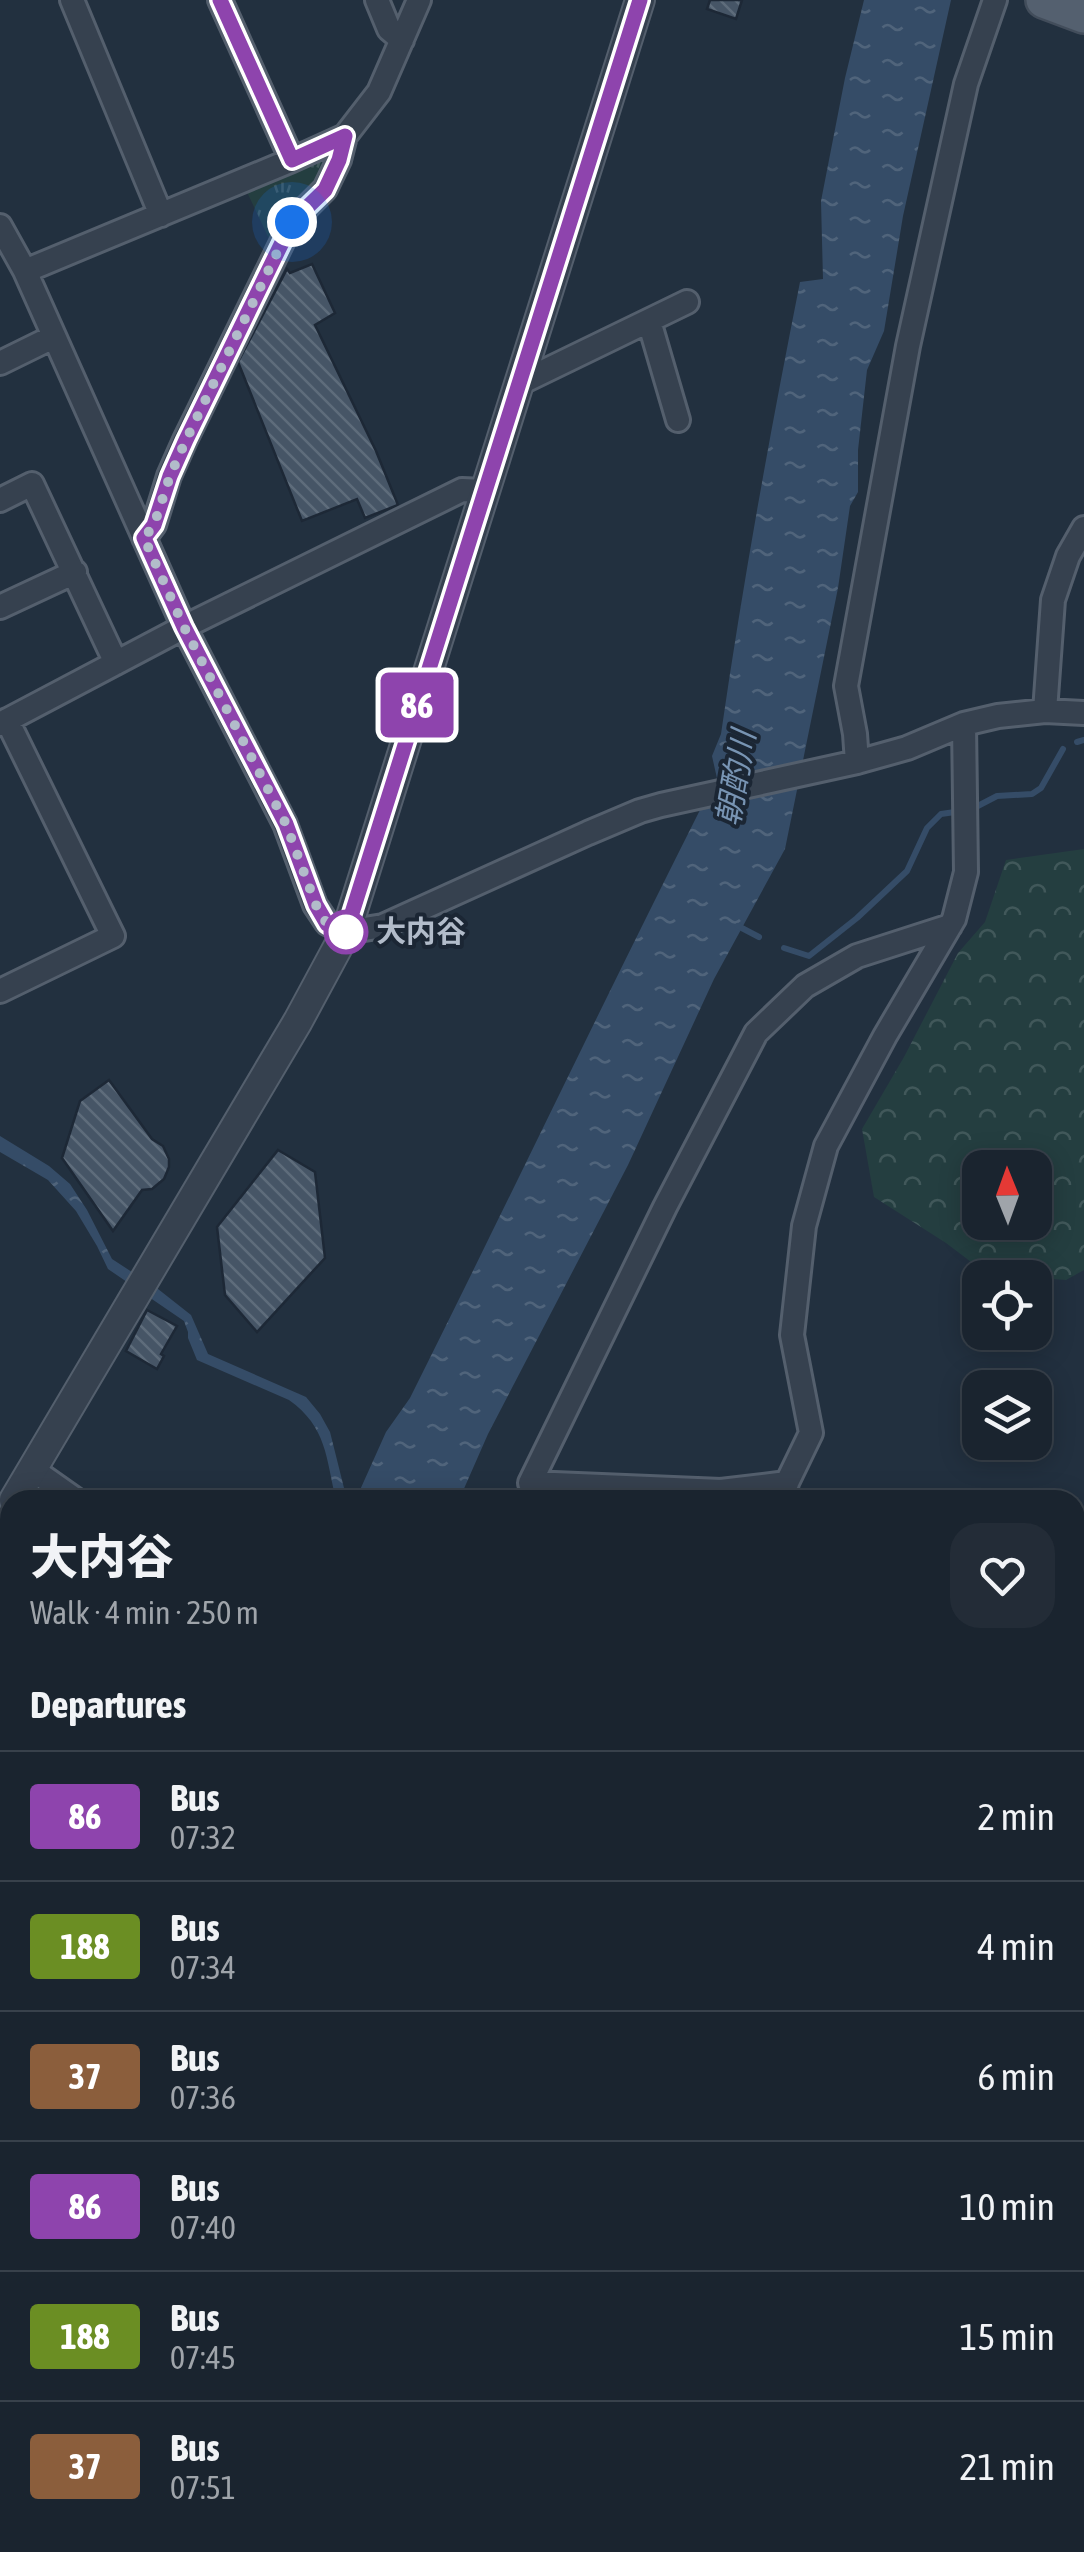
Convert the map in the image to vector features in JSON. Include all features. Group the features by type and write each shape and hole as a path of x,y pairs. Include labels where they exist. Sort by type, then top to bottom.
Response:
{"main road":[{"path":"1044,0 1084,15"}],"street":[{"path":"72,0 161,216"},
{"path":"220,0 292,160"},
{"path":"377,0 390,29 402,40"},
{"path":"144,538 154,525 186,440 292,222 325,190 345,136 378,92 419,0"},
{"path":"20,1490 298,1021 346,932 640,0"},
{"path":"846,765 855,734 846,686 908,346 966,84 995,0"},
{"path":"25,271 345,136"},
{"path":"2,234 25,271 184,627 286,824 327,924 346,932 384,926 661,804 846,765 998,716 1084,712"},
{"path":"518,384 687,302"},
{"path":"649,321 678,420"},
{"path":"0,363 53,337"},
{"path":"0,500 32,484 116,663"},
{"path":"2,986 113,936 4,722 184,627 462,490 484,491"},
{"path":"1045,711 1053,600 1068,556 1084,528"},
{"path":"0,607 74,572"},
{"path":"784,1490 811,1433 792,1335 804,1226 826,1146 950,926 966,872 964,724"},
{"path":"527,1490 665,1207 756,1033 805,986 856,956 950,926"},
{"path":"32,1469 62,1490"}],"green space":[{"path":"331,156 327,166 272,245 247,192"},
{"path":"1084,849 1084,1270 1066,1280 1052,1279 1052,1260 968,1260 874,1197 862,1129 958,953 985,922 1006,860"}],"water":[{"name":"朝酌川","path":"864,0 951,0 903,216 884,331 867,370 858,450 858,492 850,506 838,588 785,849 714,979 628,1165 488,1434 463,1490 360,1490 386,1432 410,1398 701,808 723,805 712,756 721,734 800,282 823,279 821,201"},
{"path":"0,1136 70,1184 112,1259 191,1315 208,1354 306,1397 330,1432 344,1490 334,1490 323,1444 302,1410 289,1400 197,1360 184,1321 108,1269 76,1211 48,1180 0,1152"}],"building":[{"path":"710,0 742,0 736,19 707,9"},
{"path":"312,264 335,313 315,325 398,505 365,518 357,499 302,521 238,362 287,269 290,273"},
{"path":"109,1080 152,1139 163,1146 169,1159 164,1179 152,1189 142,1190 113,1231 62,1158 80,1101"},
{"path":"278,1150 315,1172 325,1258 257,1332 225,1295 217,1227"},
{"path":"147,1310 177,1326 157,1369 126,1351"}],"waterway":[{"path":"1077,742 1084,740"},
{"path":"972,809 997,796 1032,794 1041,788 1063,749"},
{"path":"784,948 809,956 857,918 907,871 927,828 941,814 955,812"},
{"path":"738,926 759,937"}],"bus line":[{"name":"86","path":"220,0 292,160 345,136 325,190 292,222 186,440 154,525 144,538 184,627 286,824 316,905 327,924 346,932 640,0"}],"place":[{"name":"大内谷","path":"346,932"}],"route":[{"path":"292,222 186,440 154,525 144,538 184,627 286,824 316,905 327,924 346,932"}]}
